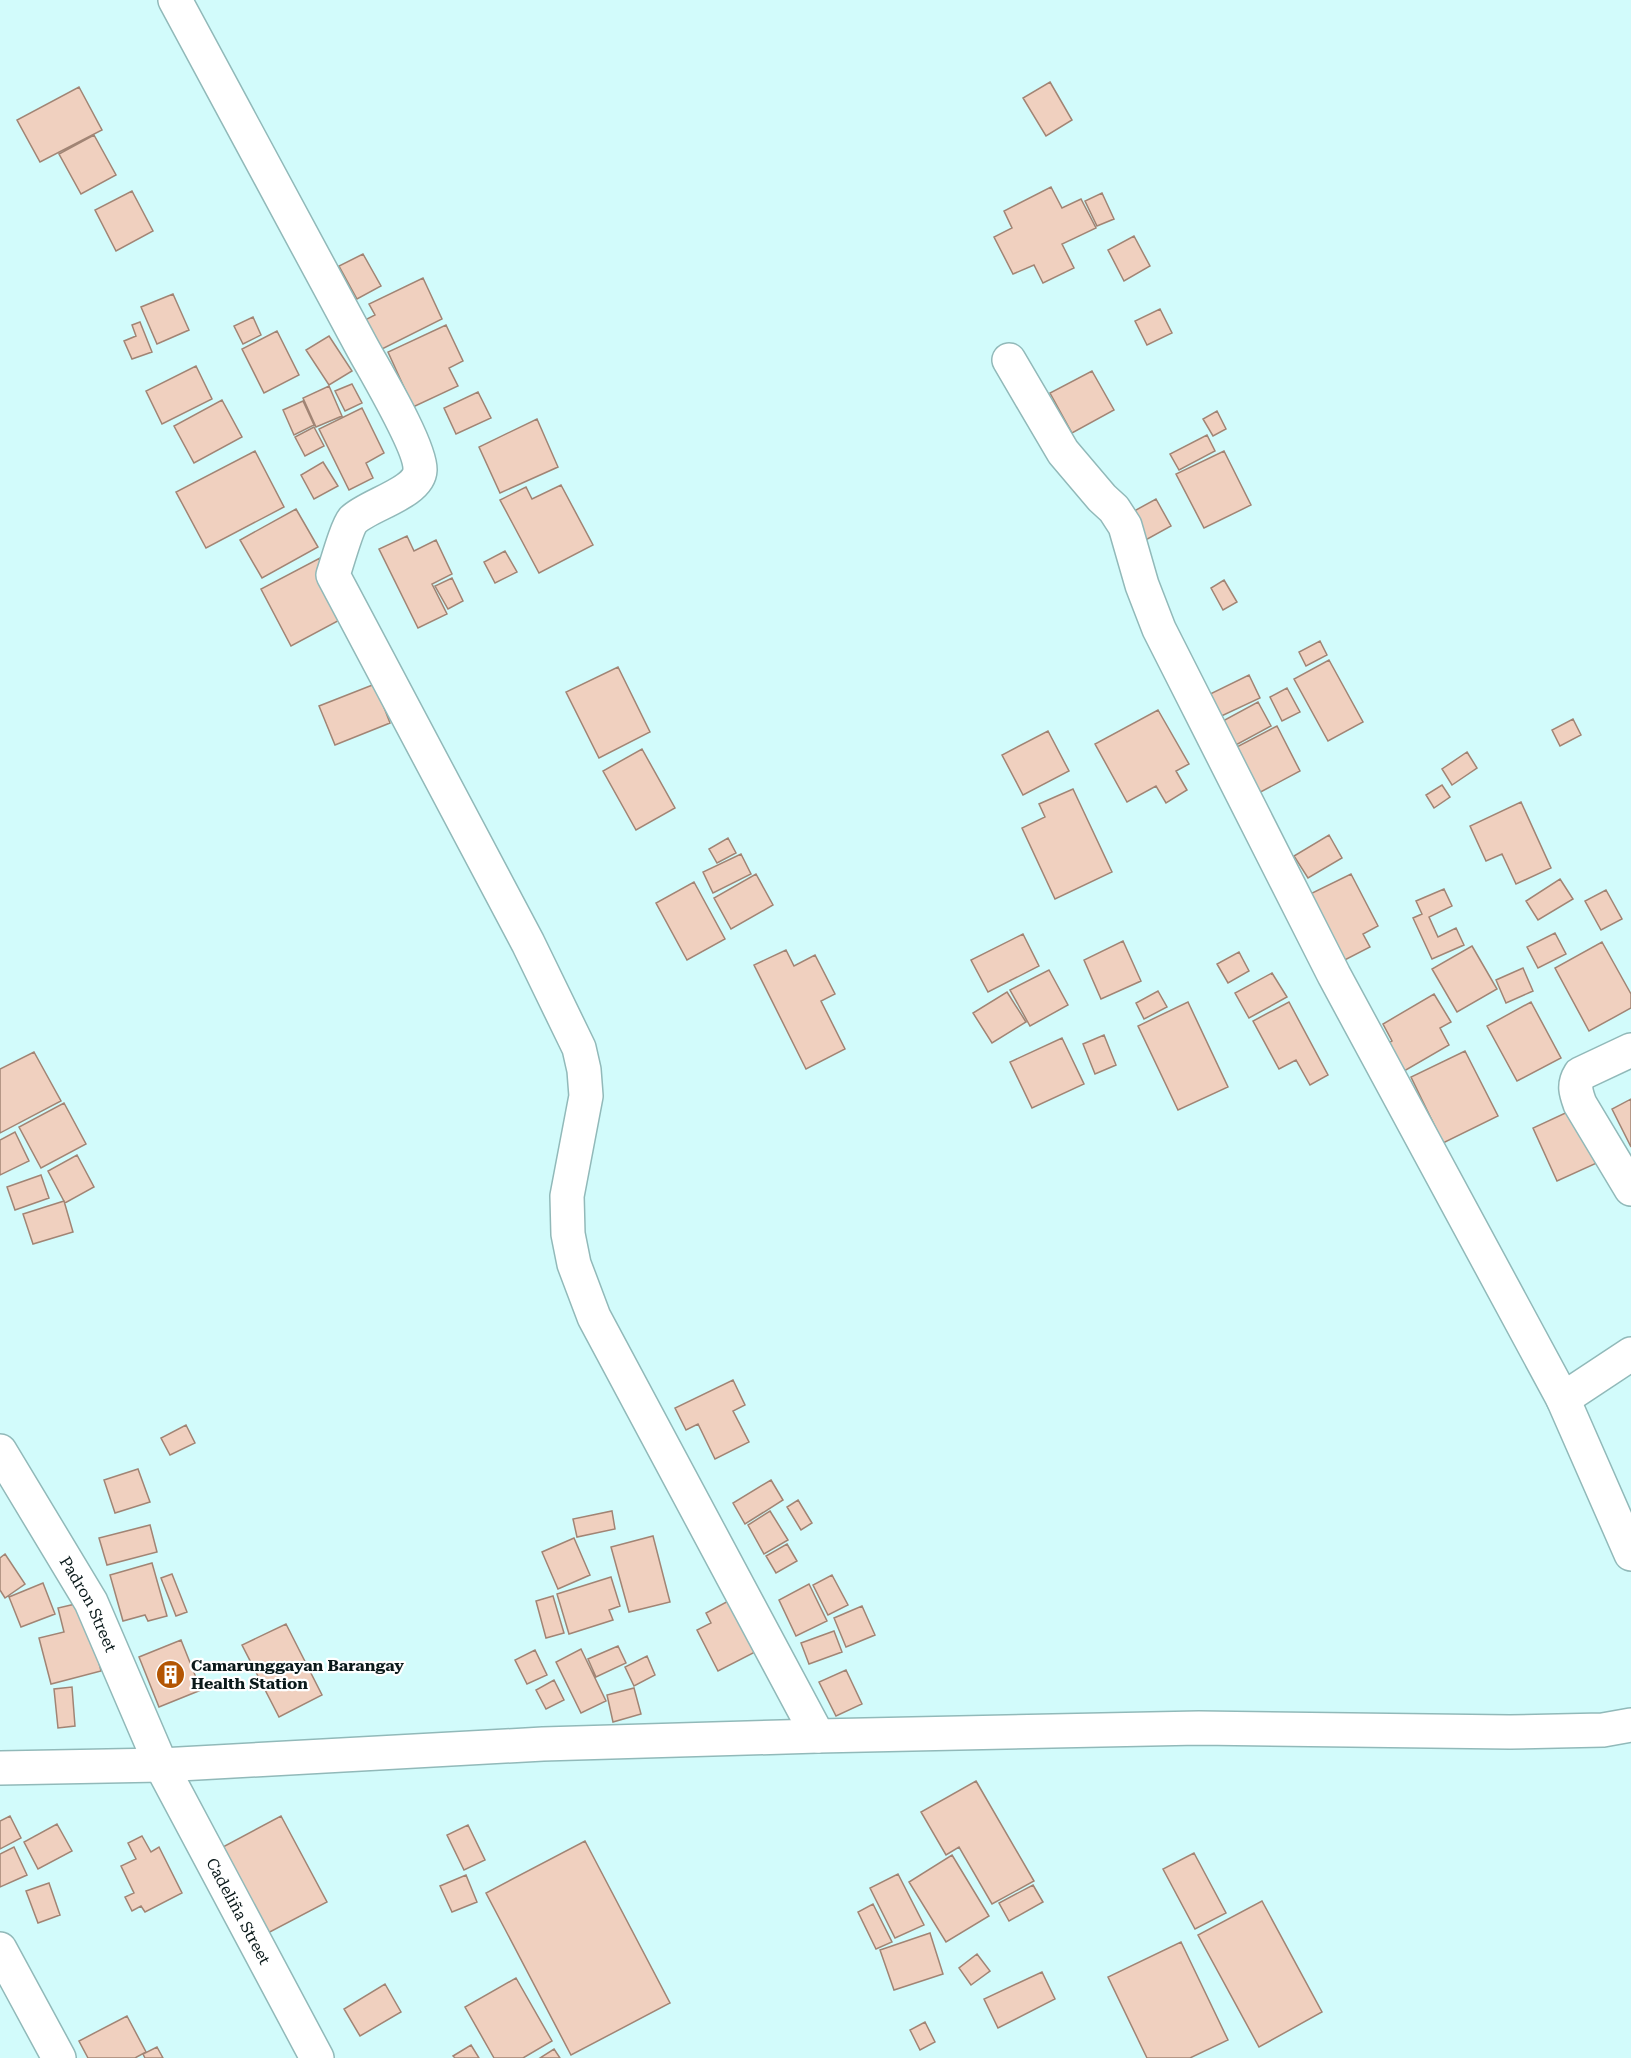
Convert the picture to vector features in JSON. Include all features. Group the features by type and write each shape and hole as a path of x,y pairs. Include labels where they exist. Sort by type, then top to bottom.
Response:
{"street":[{"path":"176,0 368,358 417,455 420,471 414,484 354,519 347,530 345,543 333,575 528,943 579,1048 586,1096 567,1196 568,1234 574,1264 594,1317 818,1736"},
{"path":"1009,360 1063,452 1114,509 1125,526 1142,585 1159,629 1226,764 1410,1117 1563,1399 1631,1554"},
{"path":"1631,1050 1580,1074 1576,1080 1575,1090 1580,1104 1631,1189"},
{"path":"1563,1399 1631,1353"},
{"name":"Padron Street","path":"0,1451 91,1602 161,1765"},
{"path":"0,1768 161,1765 531,1745 818,1736 1199,1728 1510,1732 1603,1730 1631,1725"},
{"name":"Cadeliña Street","path":"161,1765 317,2058"},
{"path":"0,1949 58,2058"}],"building":[{"path":"1050,82 1072,120 1046,136 1023,98"},
{"path":"79,87 102,130 40,162 17,120"},
{"path":"94,135 116,175 81,194 59,154"},
{"path":"1051,187 1062,208 1081,199 1096,228 1062,244 1074,268 1043,283 1034,265 1013,274 994,237 1012,228 1004,211"},
{"path":"132,191 153,231 116,251 95,210"},
{"path":"1102,193 1114,219 1097,226 1085,201"},
{"path":"1134,236 1150,266 1124,281 1108,250"},
{"path":"363,254 381,286 357,299 339,266"},
{"path":"423,278 442,319 380,350 365,320 375,315 369,304"},
{"path":"173,294 189,330 157,344 141,307"},
{"path":"1160,309 1172,333 1147,345 1135,321"},
{"path":"253,317 261,335 243,344 234,326"},
{"path":"140,322 152,352 132,359 124,341 136,336 132,325"},
{"path":"446,325 463,361 449,368 458,386 413,407 388,352"},
{"path":"277,331 299,375 264,393 242,349"},
{"path":"329,336 352,371 329,385 306,350"},
{"path":"196,366 212,399 162,424 146,391"},
{"path":"1092,371 1114,410 1072,433 1050,393"},
{"path":"352,384 362,403 345,411 335,391"},
{"path":"329,386 342,416 316,427 303,398"},
{"path":"478,392 491,418 456,434 444,408"},
{"path":"222,400 242,437 194,463 174,426"},
{"path":"303,401 314,425 294,435 283,410"},
{"path":"362,408 384,453 366,463 373,478 349,490 319,429"},
{"path":"1217,411 1226,429 1213,436 1203,419"},
{"path":"537,419 558,467 500,493 479,447"},
{"path":"314,427 324,446 305,456 295,437"},
{"path":"1207,435 1215,451 1179,470 1170,454"},
{"path":"255,451 284,507 206,548 176,492"},
{"path":"1224,451 1251,505 1204,528 1176,474"},
{"path":"323,462 338,486 314,499 301,475"},
{"path":"561,485 593,545 539,573 500,500 526,487 532,499"},
{"path":"1156,499 1171,526 1142,542 1127,515"},
{"path":"296,509 318,547 262,578 240,540"},
{"path":"407,536 414,551 436,540 452,574 432,584 447,614 418,628 379,549"},
{"path":"505,551 517,572 495,583 484,562"},
{"path":"320,558 349,615 291,646 261,589"},
{"path":"452,578 463,601 448,609 435,586"},
{"path":"1224,580 1237,602 1223,610 1211,588"},
{"path":"1320,641 1327,655 1306,666 1299,652"},
{"path":"1329,660 1363,722 1328,741 1294,679"},
{"path":"618,667 650,732 599,758 566,692"},
{"path":"1249,675 1260,698 1215,719 1204,697"},
{"path":"375,684 390,723 335,745 319,706"},
{"path":"1287,688 1300,712 1282,721 1270,697"},
{"path":"1258,702 1271,726 1234,746 1221,722"},
{"path":"1158,710 1189,764 1176,771 1187,790 1166,803 1156,786 1127,802 1095,744"},
{"path":"1573,719 1581,735 1560,746 1552,730"},
{"path":"1277,726 1300,771 1255,795 1231,750"},
{"path":"1048,731 1069,771 1023,795 1002,755"},
{"path":"642,749 675,808 636,830 603,771"},
{"path":"1467,752 1477,768 1452,785 1442,769"},
{"path":"1442,785 1450,797 1434,808 1426,795"},
{"path":"1073,789 1112,872 1055,899 1022,828 1045,817 1039,804"},
{"path":"1521,802 1551,868 1516,884 1502,854 1486,861 1470,826"},
{"path":"1329,835 1342,858 1308,878 1294,856"},
{"path":"728,838 736,853 717,863 709,849"},
{"path":"741,854 751,874 713,893 703,872"},
{"path":"756,874 773,905 731,929 714,898"},
{"path":"1351,874 1378,926 1363,934 1370,947 1337,964 1304,897"},
{"path":"1560,879 1573,899 1538,920 1526,901"},
{"path":"694,882 725,939 687,960 656,903"},
{"path":"1444,889 1452,906 1429,917 1438,937 1456,928 1464,945 1432,959 1413,918 1422,914 1416,901"},
{"path":"1606,890 1622,919 1601,930 1585,901"},
{"path":"1555,933 1566,954 1538,968 1527,947"},
{"path":"1023,934 1039,966 988,992 971,960"},
{"path":"1123,941 1141,981 1101,999 1084,960"},
{"path":"1602,942 1631,994 1631,1008 1589,1031 1555,968"},
{"path":"1472,946 1497,989 1457,1012 1432,969"},
{"path":"786,950 794,966 815,955 835,994 821,1001 845,1049 806,1069 754,965"},
{"path":"1239,952 1249,971 1228,983 1217,964"},
{"path":"1523,968 1533,991 1506,1003 1496,980"},
{"path":"1049,970 1068,1005 1030,1026 1010,990"},
{"path":"1272,973 1287,997 1249,1018 1235,993"},
{"path":"1158,991 1167,1007 1144,1019 1136,1003"},
{"path":"1007,992 1026,1022 992,1043 973,1013"},
{"path":"1434,994 1451,1022 1440,1028 1449,1045 1399,1074 1383,1046 1392,1041 1383,1024"},
{"path":"1188,1002 1228,1087 1178,1110 1138,1026"},
{"path":"1289,1002 1328,1075 1310,1085 1296,1060 1279,1069 1253,1021"},
{"path":"1531,1002 1561,1058 1517,1081 1487,1026"},
{"path":"1104,1035 1116,1065 1095,1074 1083,1044"},
{"path":"1062,1038 1084,1084 1032,1108 1010,1062"},
{"path":"1465,1051 1498,1116 1443,1143 1411,1077"},
{"path":"34,1052 61,1101 0,1133 0,1069"},
{"path":"1631,1099 1631,1147 1612,1109"},
{"path":"64,1103 86,1144 41,1168 19,1127"},
{"path":"1574,1109 1599,1162 1557,1181 1533,1128"},
{"path":"15,1132 29,1161 0,1175 0,1140"},
{"path":"77,1155 94,1187 65,1203 48,1171"},
{"path":"41,1175 49,1198 15,1210 7,1187"},
{"path":"64,1201 73,1232 33,1244 23,1214"},
{"path":"733,1380 745,1405 733,1411 749,1442 715,1459 698,1424 686,1430 675,1408"},
{"path":"186,1425 195,1443 170,1455 161,1438"},
{"path":"138,1469 150,1502 115,1513 104,1480"},
{"path":"771,1480 783,1500 745,1524 733,1503"},
{"path":"798,1500 812,1523 801,1530 787,1507"},
{"path":"612,1511 615,1529 577,1537 573,1519"},
{"path":"770,1511 788,1540 764,1554 748,1525"},
{"path":"150,1525 157,1552 107,1565 99,1538"},
{"path":"653,1536 670,1602 629,1612 611,1547"},
{"path":"574,1538 590,1575 558,1589 542,1552"},
{"path":"787,1544 797,1561 776,1573 766,1556"},
{"path":"5,1554 25,1584 5,1598 0,1590 0,1558"},
{"path":"152,1563 167,1616 148,1621 145,1615 123,1621 110,1575"},
{"path":"172,1574 187,1612 176,1616 161,1578"},
{"path":"832,1575 848,1605 828,1615 813,1585"},
{"path":"611,1577 620,1606 609,1610 613,1620 569,1634 557,1594"},
{"path":"43,1583 55,1614 21,1627 9,1597"},
{"path":"809,1584 827,1621 796,1636 779,1600"},
{"path":"553,1596 564,1633 546,1638 536,1601"},
{"path":"732,1599 759,1650 718,1671 697,1630 711,1623 706,1613"},
{"path":"84,1602 101,1671 51,1684 39,1638 64,1632 58,1608"},
{"path":"862,1606 875,1635 846,1647 834,1618"},
{"path":"286,1624 322,1695 279,1717 242,1645"},
{"path":"834,1631 842,1652 809,1664 801,1643"},
{"name":"Camarunggayan Barangay Health Station","path":"181,1640 201,1690 159,1707 139,1657"},
{"path":"618,1646 626,1663 596,1677 588,1659"},
{"path":"581,1649 606,1701 581,1713 556,1662"},
{"path":"535,1650 547,1675 527,1684 515,1660"},
{"path":"647,1656 655,1675 634,1686 625,1667"},
{"path":"846,1670 862,1704 836,1716 819,1682"},
{"path":"554,1680 564,1700 546,1709 536,1690"},
{"path":"72,1687 75,1726 58,1728 54,1689"},
{"path":"634,1688 641,1714 613,1722 607,1695"},
{"path":"976,1781 1034,1881 992,1904 959,1847 946,1855 921,1812"},
{"path":"10,1816 21,1838 0,1849 0,1821"},
{"path":"281,1816 327,1902 266,1934 221,1848"},
{"path":"57,1824 72,1851 38,1869 24,1842"},
{"path":"468,1825 485,1860 464,1870 447,1835"},
{"path":"142,1836 151,1852 159,1847 182,1893 145,1912 141,1906 132,1911 125,1897 134,1893 121,1866 136,1859 128,1843"},
{"path":"585,1841 670,2003 571,2055 486,1893"},
{"path":"14,1847 27,1875 0,1887 0,1854"},
{"path":"1194,1853 1226,1913 1195,1929 1163,1869"},
{"path":"952,1855 989,1916 946,1942 909,1882"},
{"path":"898,1874 924,1925 895,1938 870,1888"},
{"path":"466,1875 477,1902 452,1912 440,1886"},
{"path":"49,1883 60,1915 38,1923 26,1891"},
{"path":"1033,1885 1043,1902 1009,1921 999,1903"},
{"path":"1262,1901 1322,2012 1259,2047 1198,1935"},
{"path":"873,1904 892,1942 876,1949 858,1912"},
{"path":"930,1933 943,1974 894,1990 880,1950"},
{"path":"1181,1942 1228,2040 1190,2058 1147,2058 1108,1977"},
{"path":"977,1954 990,1971 971,1985 959,1968"},
{"path":"1042,1972 1055,1999 998,2028 984,1999"},
{"path":"516,1978 552,2041 523,2058 494,2058 465,2007"},
{"path":"385,1984 401,2012 360,2036 344,2009"},
{"path":"127,2016 146,2052 135,2058 88,2058 79,2041"},
{"path":"925,2022 935,2042 920,2050 910,2030"},
{"path":"471,2045 479,2058 455,2058 453,2056"},
{"path":"157,2047 163,2058 145,2058 143,2054"},
{"path":"554,2049 560,2058 540,2058"}],"place":[{"name":"Camarunggayan Barangay Health Station","path":"170,1674"}]}
